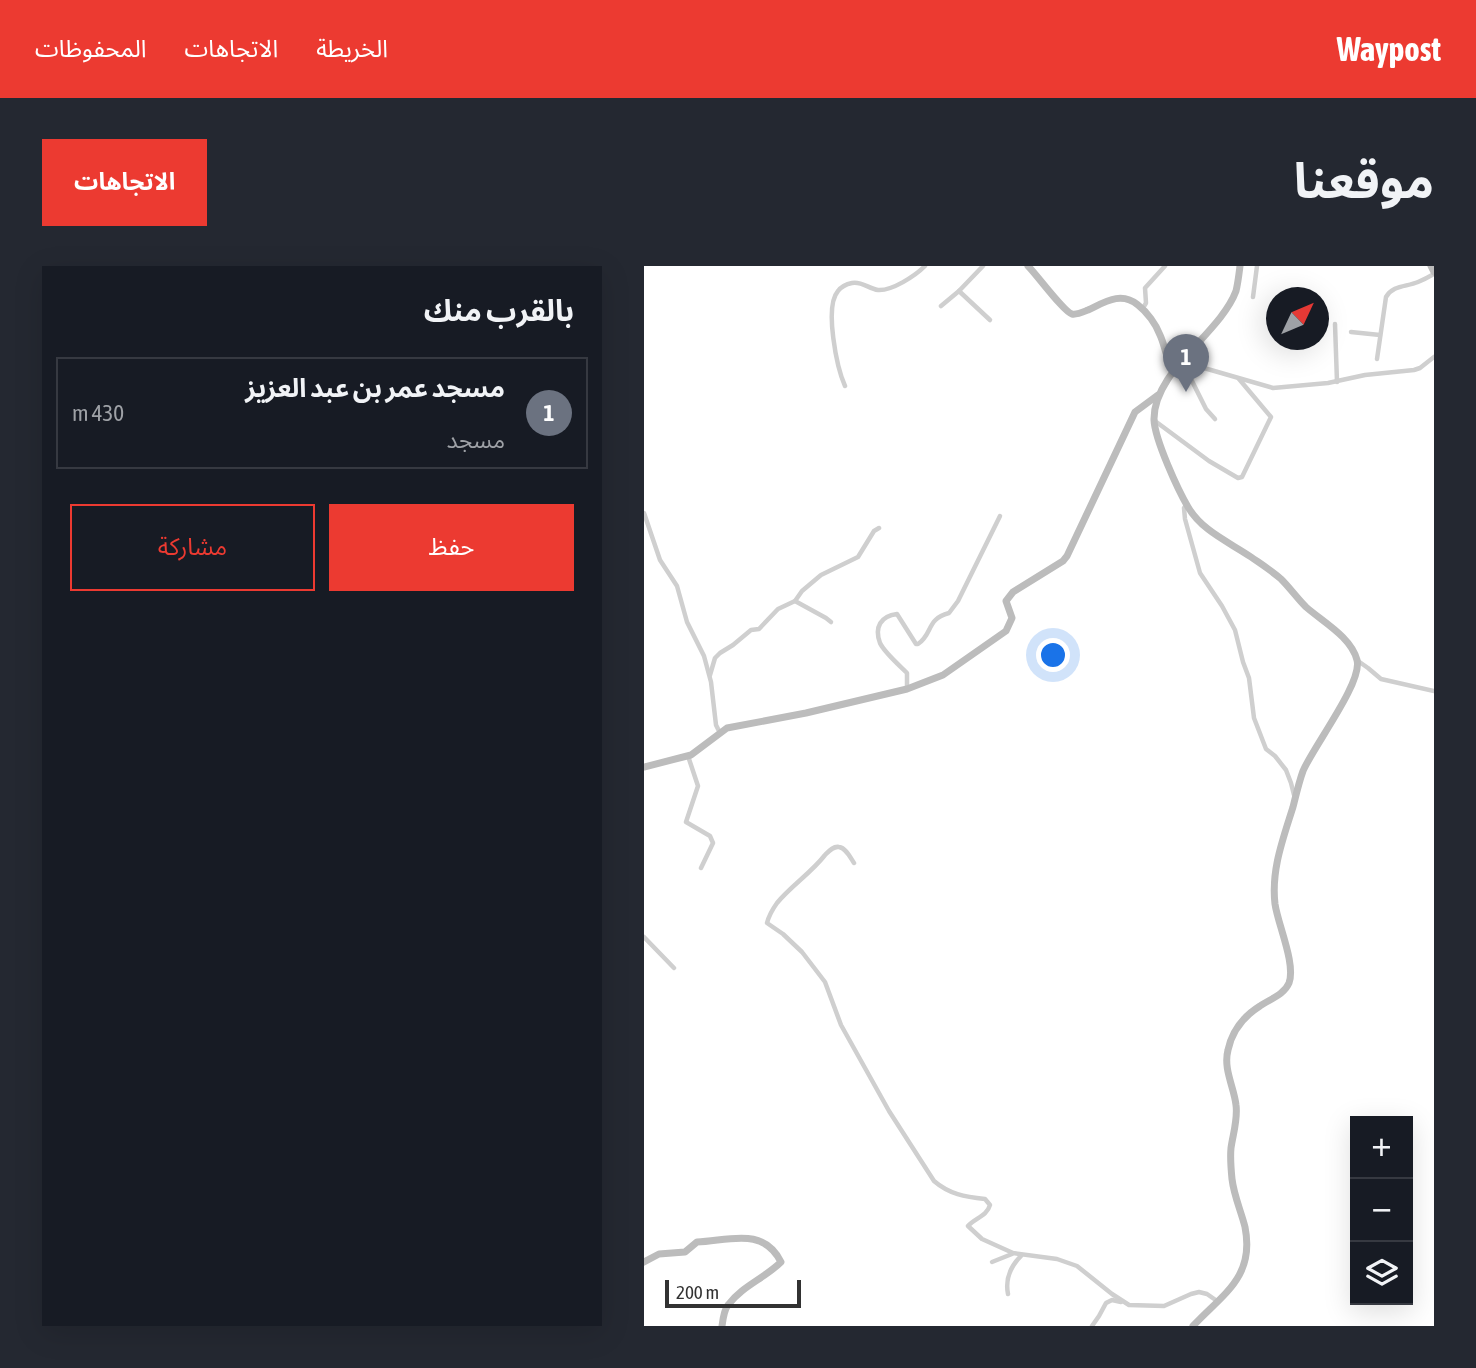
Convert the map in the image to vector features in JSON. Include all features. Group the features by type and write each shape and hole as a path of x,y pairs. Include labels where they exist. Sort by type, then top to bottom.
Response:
{"main road":[{"path":"1028,266 1070,313 1075,314 1122,297 1137,304 1161,335 1166,358 1175,369"},
{"path":"1193,1326 1236,1281 1245,1265 1247,1250 1244,1225 1232,1182 1231,1153 1236,1104 1228,1073 1227,1052 1234,1032 1245,1016 1285,990 1290,980 1289,961 1275,906 1276,863 1303,771 1353,683 1358,661 1344,639 1309,609 1281,579 1206,528 1193,515 1186,505 1159,442 1154,421 1156,402 1175,369 1226,308 1236,291 1240,266"},
{"path":"1431,266 1434,273"},
{"path":"644,766 691,755 727,728 907,689 943,675 1006,631 1013,618 1006,601 1013,592 1067,556 1135,412 1161,393"},
{"path":"644,1262 659,1254 685,1252 696,1241 738,1237 752,1238 778,1255 781,1262 727,1306 722,1326"}],"street":[{"path":"845,386 834,342 833,309 838,290 854,283 883,290 913,277 925,266"},
{"path":"940,306 984,266"},
{"path":"1143,309 1146,303 1145,288 1165,266"},
{"path":"1253,297 1257,266"},
{"path":"1377,359 1385,297 1394,289 1415,284 1434,273"},
{"path":"959,290 990,320"},
{"path":"1335,324 1337,382"},
{"path":"1351,332 1380,335"},
{"path":"1200,340 1200,359 1204,368 1273,388 1337,382 1365,375 1414,370 1434,357"},
{"path":"1200,340 1189,375 1206,408 1215,419"},
{"path":"1154,421 1209,461 1238,478 1242,477 1271,417 1239,379"},
{"path":"1186,505 1185,519 1200,573 1235,630 1249,678 1254,718 1266,749 1275,755 1286,770 1295,798"},
{"path":"644,513 660,561 677,586 687,622 704,656 716,725 720,733"},
{"path":"907,689 908,673 881,644 878,628 882,620 897,614 916,644 923,641 933,620 949,613 958,601 1000,516"},
{"path":"709,676 715,658 720,653 751,630 759,629 778,609 795,601 821,575 858,557 874,531 879,528"},
{"path":"795,601 831,622"},
{"path":"1358,661 1381,679 1434,691"},
{"path":"687,756 698,786 686,822 710,836 713,843 701,868"},
{"path":"854,863 845,849 835,847 830,850 816,867 784,895 767,923 802,952 825,982 841,1025 889,1111 934,1181 953,1193 989,1202 988,1212 968,1226 982,1239 1013,1253 1057,1259 1077,1266 1126,1303"},
{"path":"644,937 674,968"},
{"path":"992,1262 1013,1253"},
{"path":"1007,1294 1008,1277 1022,1256"},
{"path":"1092,1326 1106,1303 1112,1300 1148,1307 1164,1306 1199,1292 1217,1301"}],"place":[{"name":"مسجد عمر بن عبد العزيز","path":"1186,392"}]}
